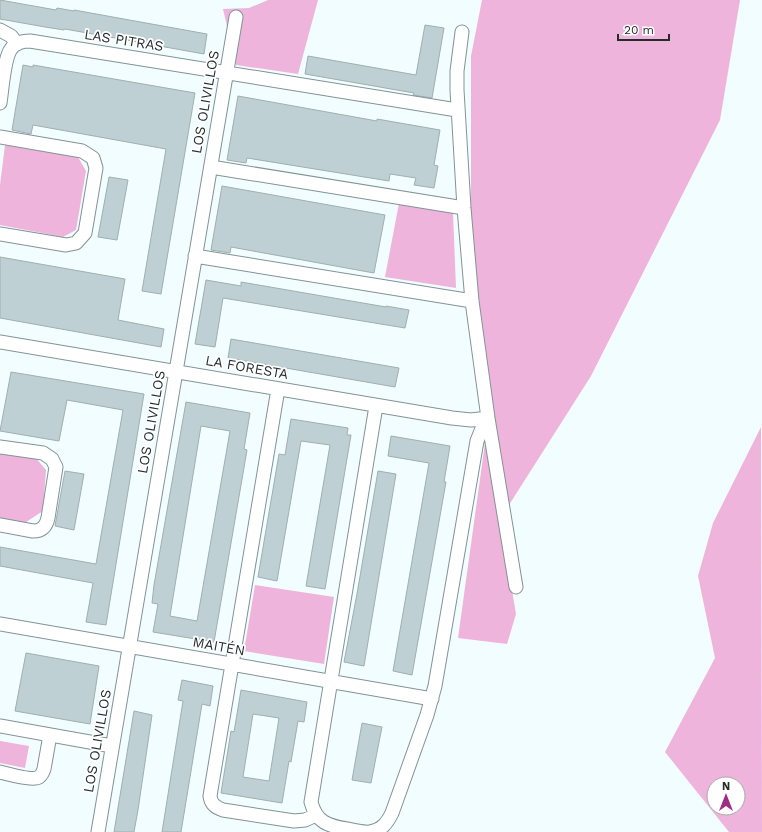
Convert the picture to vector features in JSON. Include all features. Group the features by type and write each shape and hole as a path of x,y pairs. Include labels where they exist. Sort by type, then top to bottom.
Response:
{"street":[{"name":"LOS OLIVILLOS","path":"98,832 236,17"},
{"path":"0,30 11,36 17,44 10,50 0,103"},
{"path":"462,32 457,71 457,110 472,301 488,418 516,587"},
{"name":"LAS PITRAS","path":"17,44 30,41 226,74 457,110"},
{"path":"0,137 82,151 93,158 96,168 85,233 76,243 66,245 0,234"},
{"path":"210,167 464,208"},
{"path":"195,256 472,301"},
{"name":"LA FORESTA","path":"0,342 461,420 488,418"},
{"path":"278,389 210,792 213,804 222,810 294,821 305,820 316,815"},
{"path":"366,832 327,825 321,821 316,815 311,802 311,795 376,406"},
{"path":"370,832 380,829 392,813 420,738 432,699 477,441 479,434 488,418"},
{"path":"0,447 48,455 54,462 56,471 48,518 45,526 38,531 33,531 0,526"},
{"name":"MAITÉN","path":"0,624 432,699"},
{"path":"0,726 112,746"},
{"path":"0,772 33,778 40,777 43,774 50,735"}],"shaded area":[{"path":"268,0 318,0 298,74 236,65 223,9 249,8"},
{"path":"482,0 740,0 720,120 591,376 500,519 516,614 507,644 458,638 485,443 480,397 488,397 471,221 471,56"},
{"path":"5,145 78,157 86,171 76,230 63,237 0,225 0,185"},
{"path":"399,203 453,213 456,288 385,277"},
{"path":"761,427 762,832 729,832 716,816 746,816 746,776 706,776 706,803 665,752 715,658 698,576 713,523"},
{"path":"0,452 35,457 46,470 43,511 23,524 0,520"},
{"path":"255,585 334,597 324,664 244,651"},
{"path":"0,741 29,746 25,768 0,763"}],"building":[{"path":"0,0 56,10 57,8 74,10 207,34 204,54 0,19"},
{"path":"425,25 444,28 432,98 413,95 414,93 305,74 308,56 416,75"},
{"path":"23,65 33,67 33,65 195,93 161,294 142,291 166,149 33,125 31,134 12,130"},
{"path":"238,96 377,121 377,119 440,130 434,165 438,166 434,188 414,185 416,178 390,174 389,181 247,158 246,163 227,160"},
{"path":"109,177 128,180 117,240 98,237"},
{"path":"222,186 385,215 374,273 231,247 230,253 211,250"},
{"path":"0,257 125,279 118,320 164,329 161,347 0,318"},
{"path":"206,280 241,286 241,282 409,310 405,328 223,298 215,347 195,344"},
{"path":"231,339 399,368 395,387 228,358"},
{"path":"11,372 144,394 106,625 86,622 93,583 0,566 0,547 96,564 123,410 67,400 59,441 0,431"},
{"path":"186,402 250,413 244,449 247,450 214,642 153,632 158,604 152,603","holes":["201,426 230,431 197,621 170,616"]},
{"path":"291,419 348,428 347,435 351,435 325,589 306,586 330,445 301,441 277,581 258,577 279,454 285,455"},
{"path":"391,436 450,446 444,482 446,482 412,675 393,671 429,463 388,456"},
{"path":"65,471 84,474 74,530 55,526"},
{"path":"378,471 396,474 364,666 344,662"},
{"path":"26,653 99,666 90,724 15,711"},
{"path":"182,680 213,686 210,706 202,704 181,832 162,832 183,701 178,700"},
{"path":"241,690 307,702 304,722 298,721 282,803 221,793 231,731 234,732","holes":["253,714 279,718 269,781 243,777"]},
{"path":"134,711 152,715 138,810 134,832 114,832"},
{"path":"362,723 382,727 371,783 352,780"}]}
